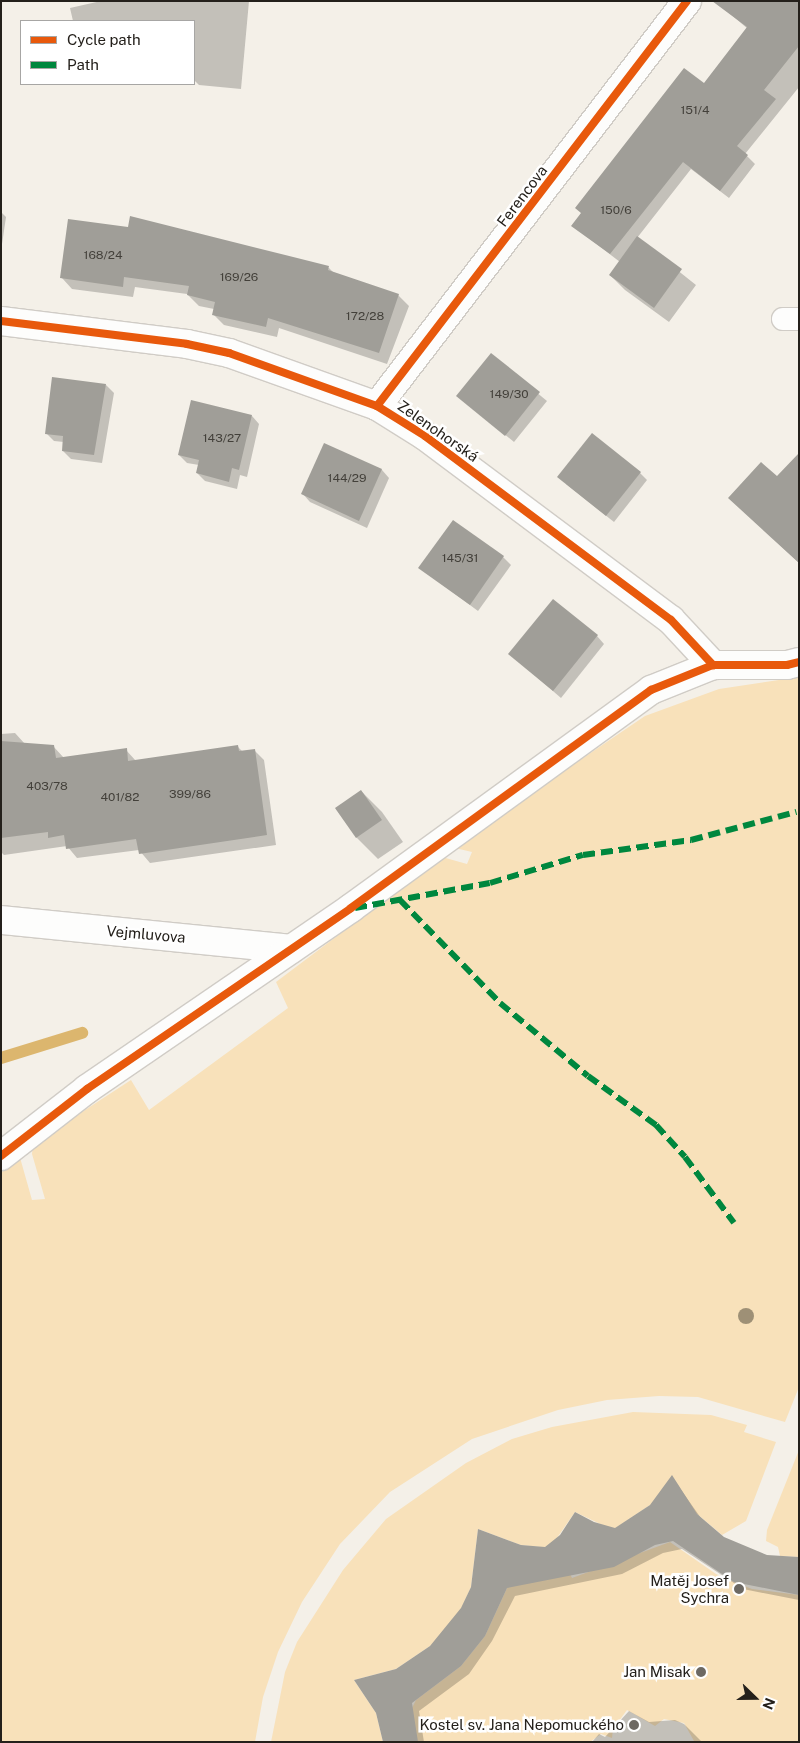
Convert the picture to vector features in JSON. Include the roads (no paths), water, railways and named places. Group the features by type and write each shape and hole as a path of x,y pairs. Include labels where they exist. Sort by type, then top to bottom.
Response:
{"street":[{"name":"Ferencova","path":"376,406 687,1"},
{"name":"Zelenohorská","path":"1,321 187,344 229,353 376,406 424,436 671,620 713,665"},
{"path":"1,1156 87,1089 292,949 651,690 713,665 787,665 799,662"},
{"name":"Vejmluvova","path":"1,920 292,949"}],"waterway":[{"path":"1,1058 82,1033"}],"place":[{"name":"Matěj Josef Sychra","path":"739,1589"},
{"name":"Jan Misak","path":"701,1672"},
{"name":"Kostel sv. Jana Nepomuckého","path":"634,1725"}]}
